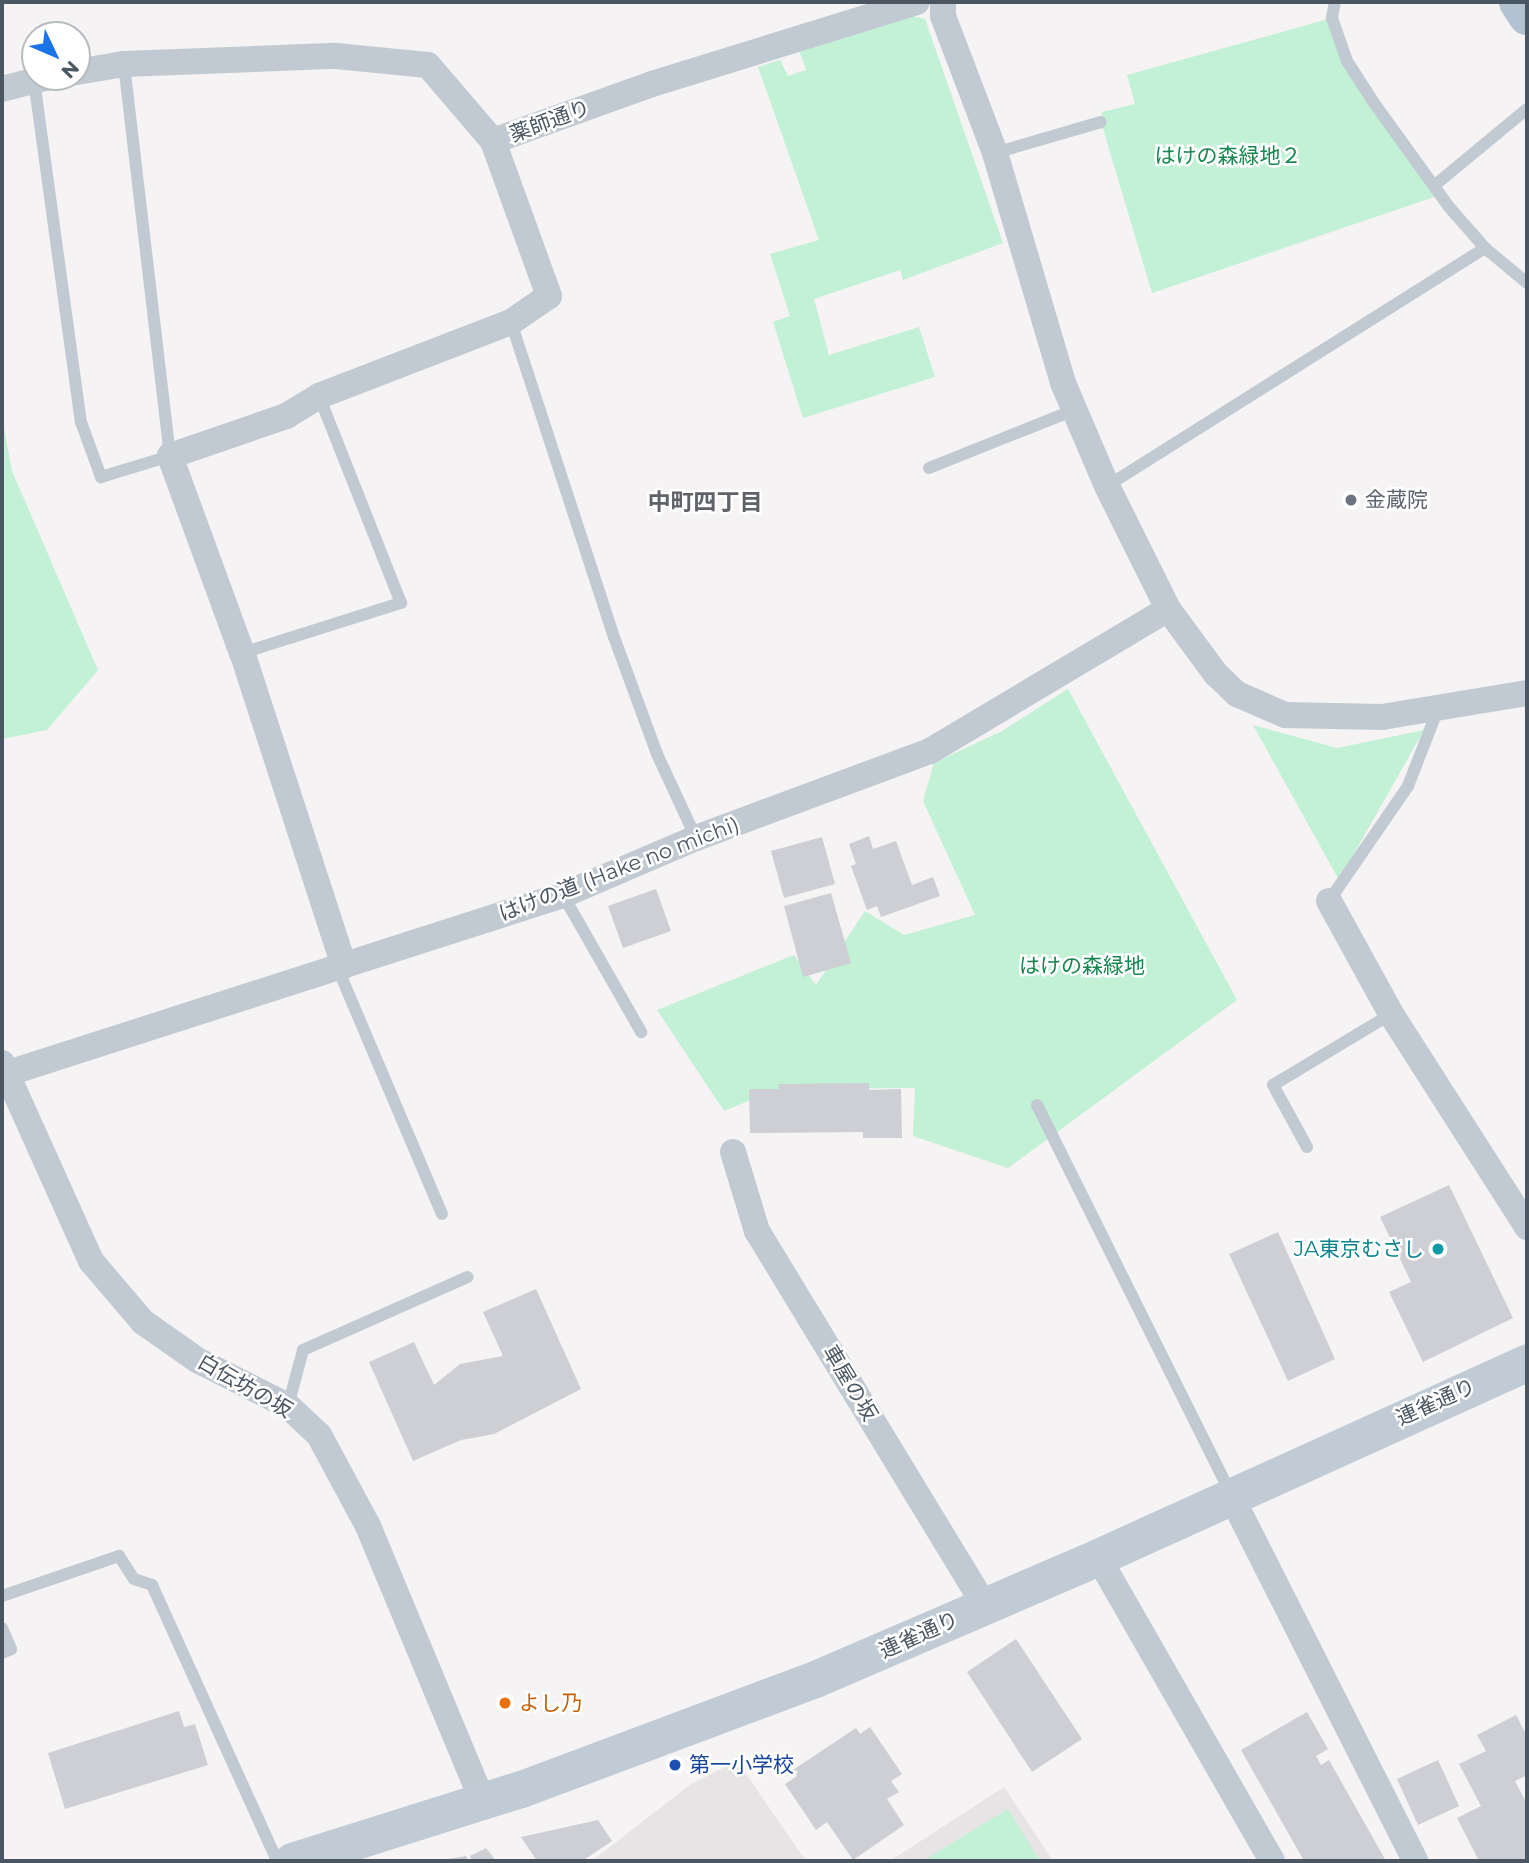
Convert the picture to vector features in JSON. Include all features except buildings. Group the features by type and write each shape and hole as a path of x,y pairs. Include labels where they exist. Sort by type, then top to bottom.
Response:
{"main road":[{"path":"1518,2 1527,16"},
{"name":"連雀通り","path":"313,1858 483,1802 815,1679 1098,1557 1527,1362"}],"street":[{"name":"薬師通り","path":"91,70 124,64 336,56 428,65 493,141 652,84 917,2"},
{"path":"943,2 943,16 995,153 1074,410 1107,486 1168,610 1237,694 1285,715 1381,717 1527,693"},
{"path":"2,89 21,84"},
{"path":"341,967 242,653 170,456 286,415 319,396 511,323 549,296 493,141"},
{"name":"はけの道 (Hake no michi)","path":"4,1070 341,967 563,895 696,838 930,751 1168,610"},
{"path":"1329,901 1391,1014 1527,1227"},
{"name":"白伝坊の坂","path":"4,1070 58,1194 99,1271 143,1322 197,1360 288,1406 318,1435 368,1526 483,1802"},
{"name":"車屋の坂","path":"733,1152 757,1231 985,1606"},
{"path":"1231,1496 1415,1861"},
{"path":"1098,1557 1272,1861"}],"lane":[{"path":"1335,2 1332,18 1347,61 1435,185 1485,248 1527,283"},
{"path":"43,91 81,422 101,477 170,456 124,64"},
{"path":"1435,185 1527,109"},
{"path":"995,153 1101,122"},
{"path":"1107,486 1485,248"},
{"path":"511,323 609,624 657,754 696,838"},
{"path":"242,653 401,603 319,396"},
{"path":"929,468 1074,410"},
{"path":"1329,901 1408,786 1438,709"},
{"path":"563,895 641,1032"},
{"path":"341,967 442,1214"},
{"path":"1307,1147 1273,1085 1391,1014"},
{"path":"1037,1105 1231,1496"},
{"path":"288,1406 303,1350 468,1277"},
{"path":"2,1596 119,1556 134,1579 152,1585 277,1861"},
{"path":"2,1628 11,1649 2,1653"}],"shaded area":[{"path":"737,1761 806,1861 592,1861 691,1784"},
{"path":"1004,1787 1053,1861 890,1861"}],"green space":[{"path":"908,15 925,19 1003,243 903,280 900,270 814,299 829,355 919,327 935,377 803,418 773,322 790,316 770,254 819,240 758,67 780,60 788,76 806,70 799,50"},
{"name":"はけの森緑地２","path":"1332,18 1347,61 1440,195 1152,293 1101,122 1102,112 1135,104 1127,75"},
{"path":"2,417 12,471 98,670 47,730 2,739"},
{"name":"はけの森緑地","path":"1068,689 1237,1000 1008,1168 913,1136 915,1088 777,1089 724,1111 657,1010 794,955 816,985 865,911 904,935 975,915 923,801 934,763 1002,731"},
{"path":"1253,725 1337,748 1424,730 1339,880"},
{"path":"1008,1809 1040,1861 923,1861"}],"place":[{"name":"金蔵院","path":"1351,500"},
{"name":"JA東京むさし","path":"1438,1249"},
{"name":"よし乃","path":"505,1703"},
{"name":"第一小学校","path":"675,1765"}],"district":[{"name":"中町四丁目","path":"705,502"}]}
